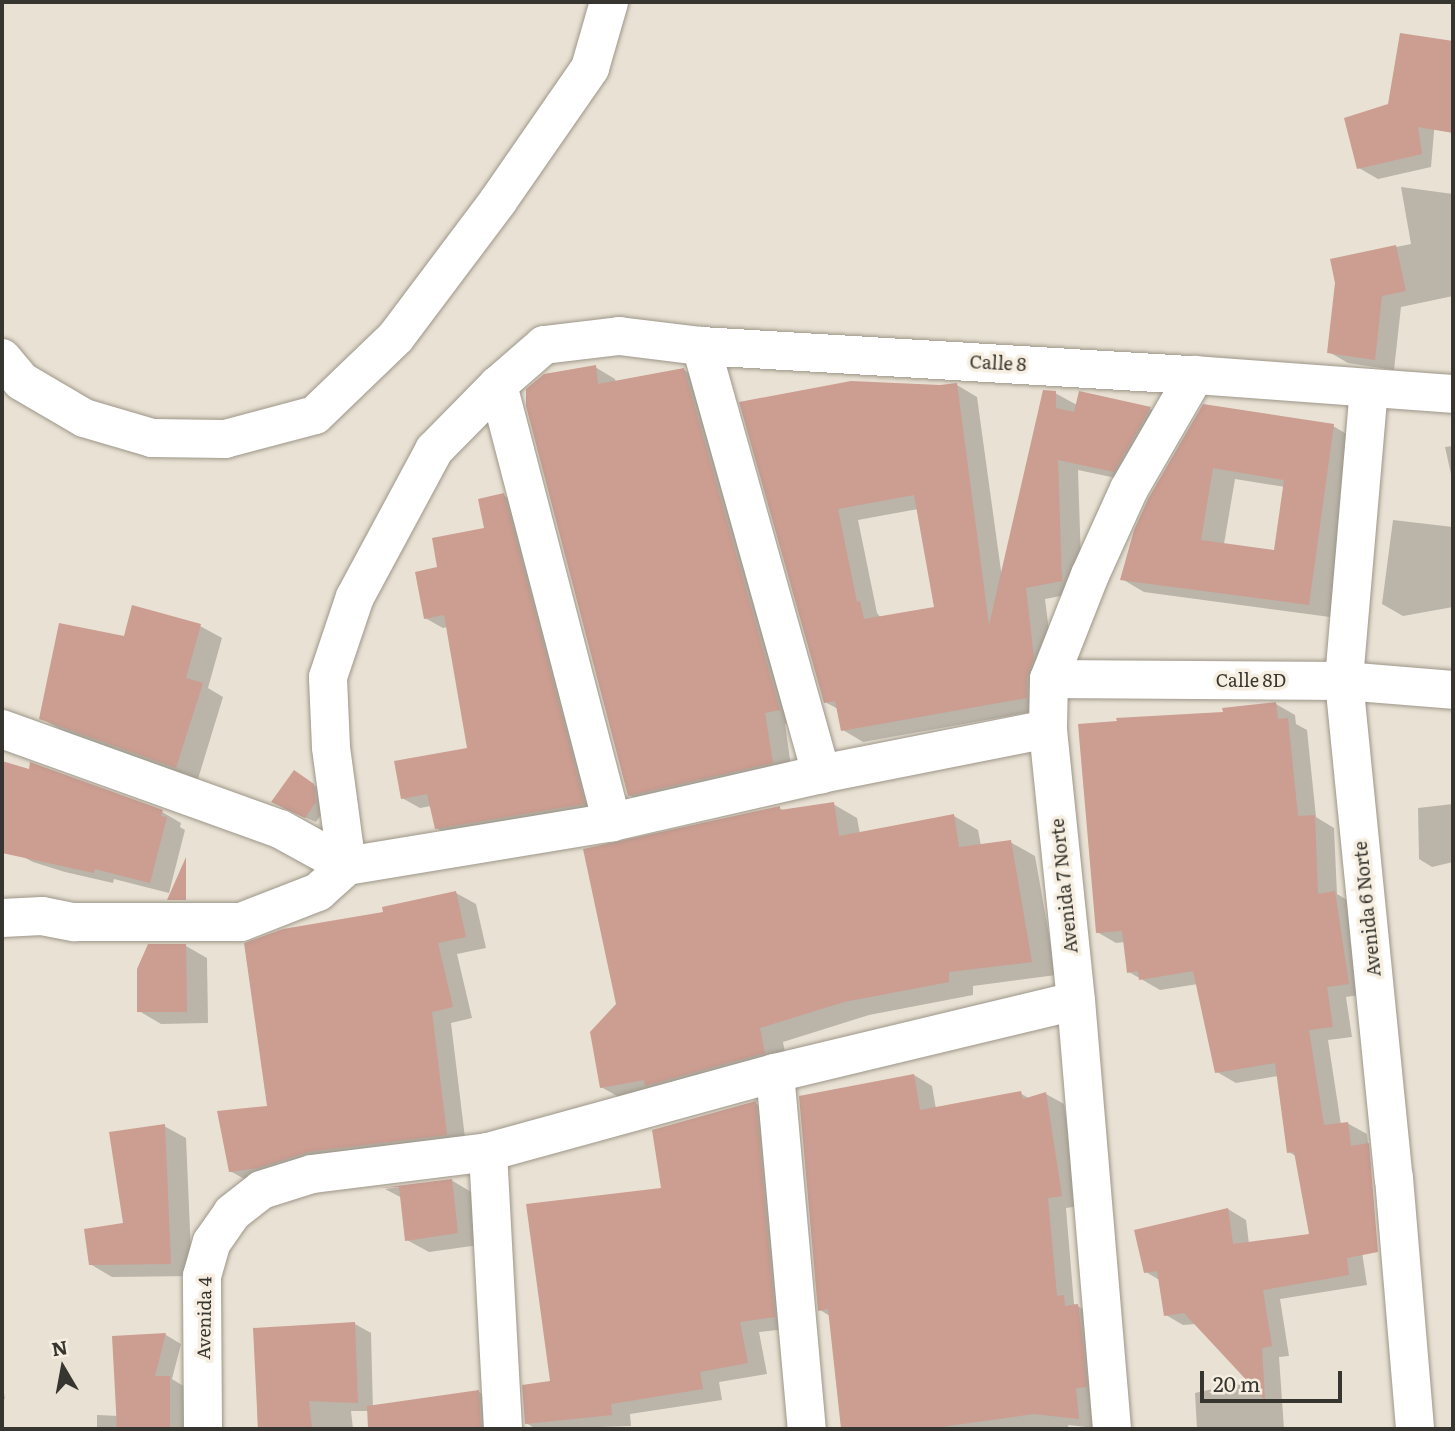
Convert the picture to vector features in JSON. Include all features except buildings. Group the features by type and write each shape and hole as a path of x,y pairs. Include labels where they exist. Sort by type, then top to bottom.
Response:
{"street":[{"path":"2,358 21,381 84,418 152,438 225,439 315,415 396,337 498,201 590,68 609,2"},
{"name":"Calle 8","path":"498,385 544,345 619,336 701,346 1195,375 1453,394"},
{"path":"701,346 821,774"},
{"name":"Avenida 7 Norte","path":"1112,1429 1076,1001 1048,729 1049,679 1090,575 1129,489 1195,375"},
{"path":"498,385 612,822"},
{"path":"347,866 331,747 328,677 355,597 434,450 498,385"},
{"name":"Avenida 6 Norte","path":"1369,388 1344,681 1394,1178 1415,1429"},
{"name":"Calle 8D","path":"1049,679 1344,681 1453,690"},
{"path":"2,729 280,829 347,866"},
{"path":"2,918 42,916 74,922 241,922 318,892 347,866 612,822 821,774 1048,729"},
{"name":"Avenida 4","path":"204,1429 202,1276 212,1242 232,1213 261,1190 312,1174 488,1152 775,1073 1076,1001"},
{"path":"775,1073 807,1429"},
{"path":"488,1152 503,1429"}]}
